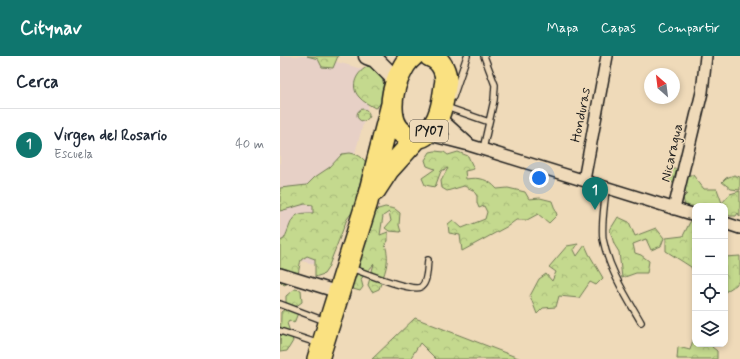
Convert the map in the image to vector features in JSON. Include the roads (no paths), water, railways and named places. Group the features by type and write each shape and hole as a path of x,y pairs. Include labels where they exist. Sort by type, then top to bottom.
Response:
{"highway":[{"name":"PY07","path":"320,352 367,202 397,81 406,62 412,56"},
{"path":"430,56 442,66 446,81"},
{"name":"PY07","path":"367,202 388,170 421,136 443,110 446,81 456,56"},
{"name":"PY07","path":"392,104 395,124 398,129 408,136 421,136"}],"street":[{"path":"367,56 375,59 397,81"},
{"name":"Honduras","path":"584,180 607,56"},
{"name":"Nicaragua","path":"674,209 702,92 706,56"},
{"path":"443,110 469,145"},
{"path":"421,136 483,149 692,214"},
{"path":"728,224 740,228"},
{"path":"280,274 338,292"}],"lane":[{"path":"467,56 443,110 489,122"},
{"path":"483,149 494,100 495,85 484,56"},
{"path":"606,187 603,238 610,262 620,285 641,322"},
{"path":"347,266 378,278 415,288 422,286 425,282 428,260"},
{"path":"280,304 329,323"},
{"path":"280,331 320,352"}],"place":[{"name":"Virgen del Rosario","path":"595,210"}]}
